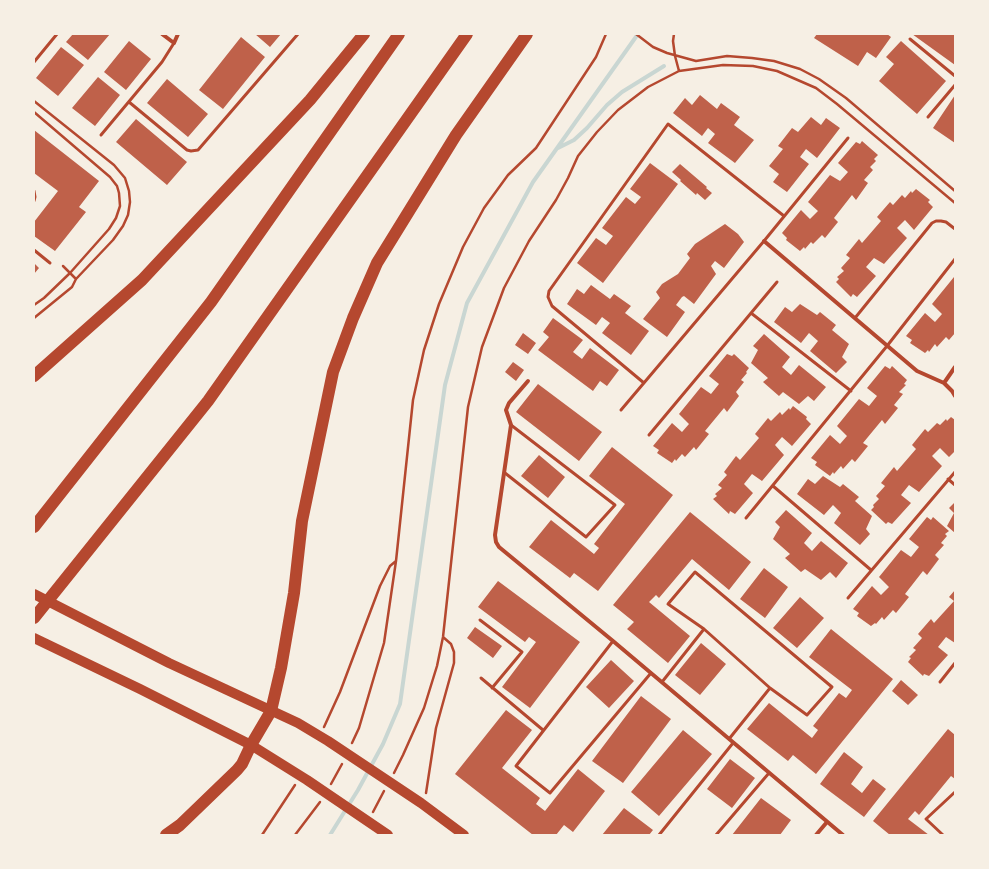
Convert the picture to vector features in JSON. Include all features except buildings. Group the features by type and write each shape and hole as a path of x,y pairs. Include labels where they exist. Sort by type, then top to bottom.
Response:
{"highway":[{"path":"34,376 142,280 310,100 364,34"},
{"path":"34,527 211,302 399,34"},
{"path":"34,618 208,401 467,34"},
{"path":"166,835 180,824 237,770 242,764 271,711 281,668 294,593 302,521 333,372 377,263 456,135 527,34"}],"main road":[{"path":"34,594 169,662 298,724 324,739 417,800 464,835"},
{"path":"34,638 140,689 251,746 303,778 388,835"}],"street":[{"path":"162,34 174,43 178,34"},
{"path":"764,241 917,371 954,389 955,396"},
{"path":"944,383 955,367"},
{"path":"528,381 509,403 506,410 511,425 495,535 496,542 499,547 843,835"},
{"path":"816,835 827,822"}],"lane":[{"path":"34,62 56,34"},
{"path":"129,102 187,150 195,151 201,147 298,34"},
{"path":"910,39 955,76"},
{"path":"100,135 162,62 174,43"},
{"path":"928,117 955,85"},
{"path":"644,383 552,306 548,297 549,291 668,124 784,216"},
{"path":"621,410 764,241 848,138"},
{"path":"34,191 34,201"},
{"path":"855,318 932,223 936,221 946,222 955,229"},
{"path":"34,250 50,263"},
{"path":"746,518 888,346 955,259"},
{"path":"649,435 777,282"},
{"path":"751,313 851,391"},
{"path":"505,473 586,537 615,505 511,425"},
{"path":"848,598 955,472"},
{"path":"948,479 955,485"},
{"path":"773,486 871,570"},
{"path":"696,572 832,687 807,715 770,688 704,629 668,604 696,572"},
{"path":"480,620 522,652 492,688"},
{"path":"662,682 704,629"},
{"path":"613,641 516,766 550,793 651,673"},
{"path":"940,682 955,663"},
{"path":"481,678 543,730"},
{"path":"729,739 770,688"},
{"path":"660,835 733,742"},
{"path":"716,835 769,773"},
{"path":"943,835 926,819 955,792"}],"path":[{"path":"350,748 359,728 384,644 396,560 413,400 424,350 438,304 463,247 484,208 508,175 536,148 596,56 606,34"},
{"path":"636,34 653,47 675,56 696,61 727,56 774,61 800,69 819,79 846,98 955,191"},
{"path":"674,34 673,41 675,56 679,71"},
{"path":"424,708 437,666 443,637 468,407 482,347 504,288 529,240 556,200 578,156 597,132 618,110 648,87 679,71 723,65 753,66 777,71 816,88 838,104 955,203"},
{"path":"34,101 114,165 125,178 129,191 130,202 128,215 123,226 113,240 76,279 72,286 34,318"},
{"path":"34,112 110,177 117,186 120,206 116,218 109,228 70,273 44,298 34,305"},
{"path":"63,266 76,279"},
{"path":"324,739 380,586 390,566 396,560"},
{"path":"417,800 426,794 436,728 454,663 454,652 451,644 443,637"},
{"path":"329,786 343,761"},
{"path":"262,835 303,778"},
{"path":"295,835 322,799"}],"waterway":[{"path":"330,835 358,790 383,744 400,704 445,385 467,303 533,182 638,34"},
{"path":"558,148 574,140 587,128 607,105 622,92 664,66"}]}
